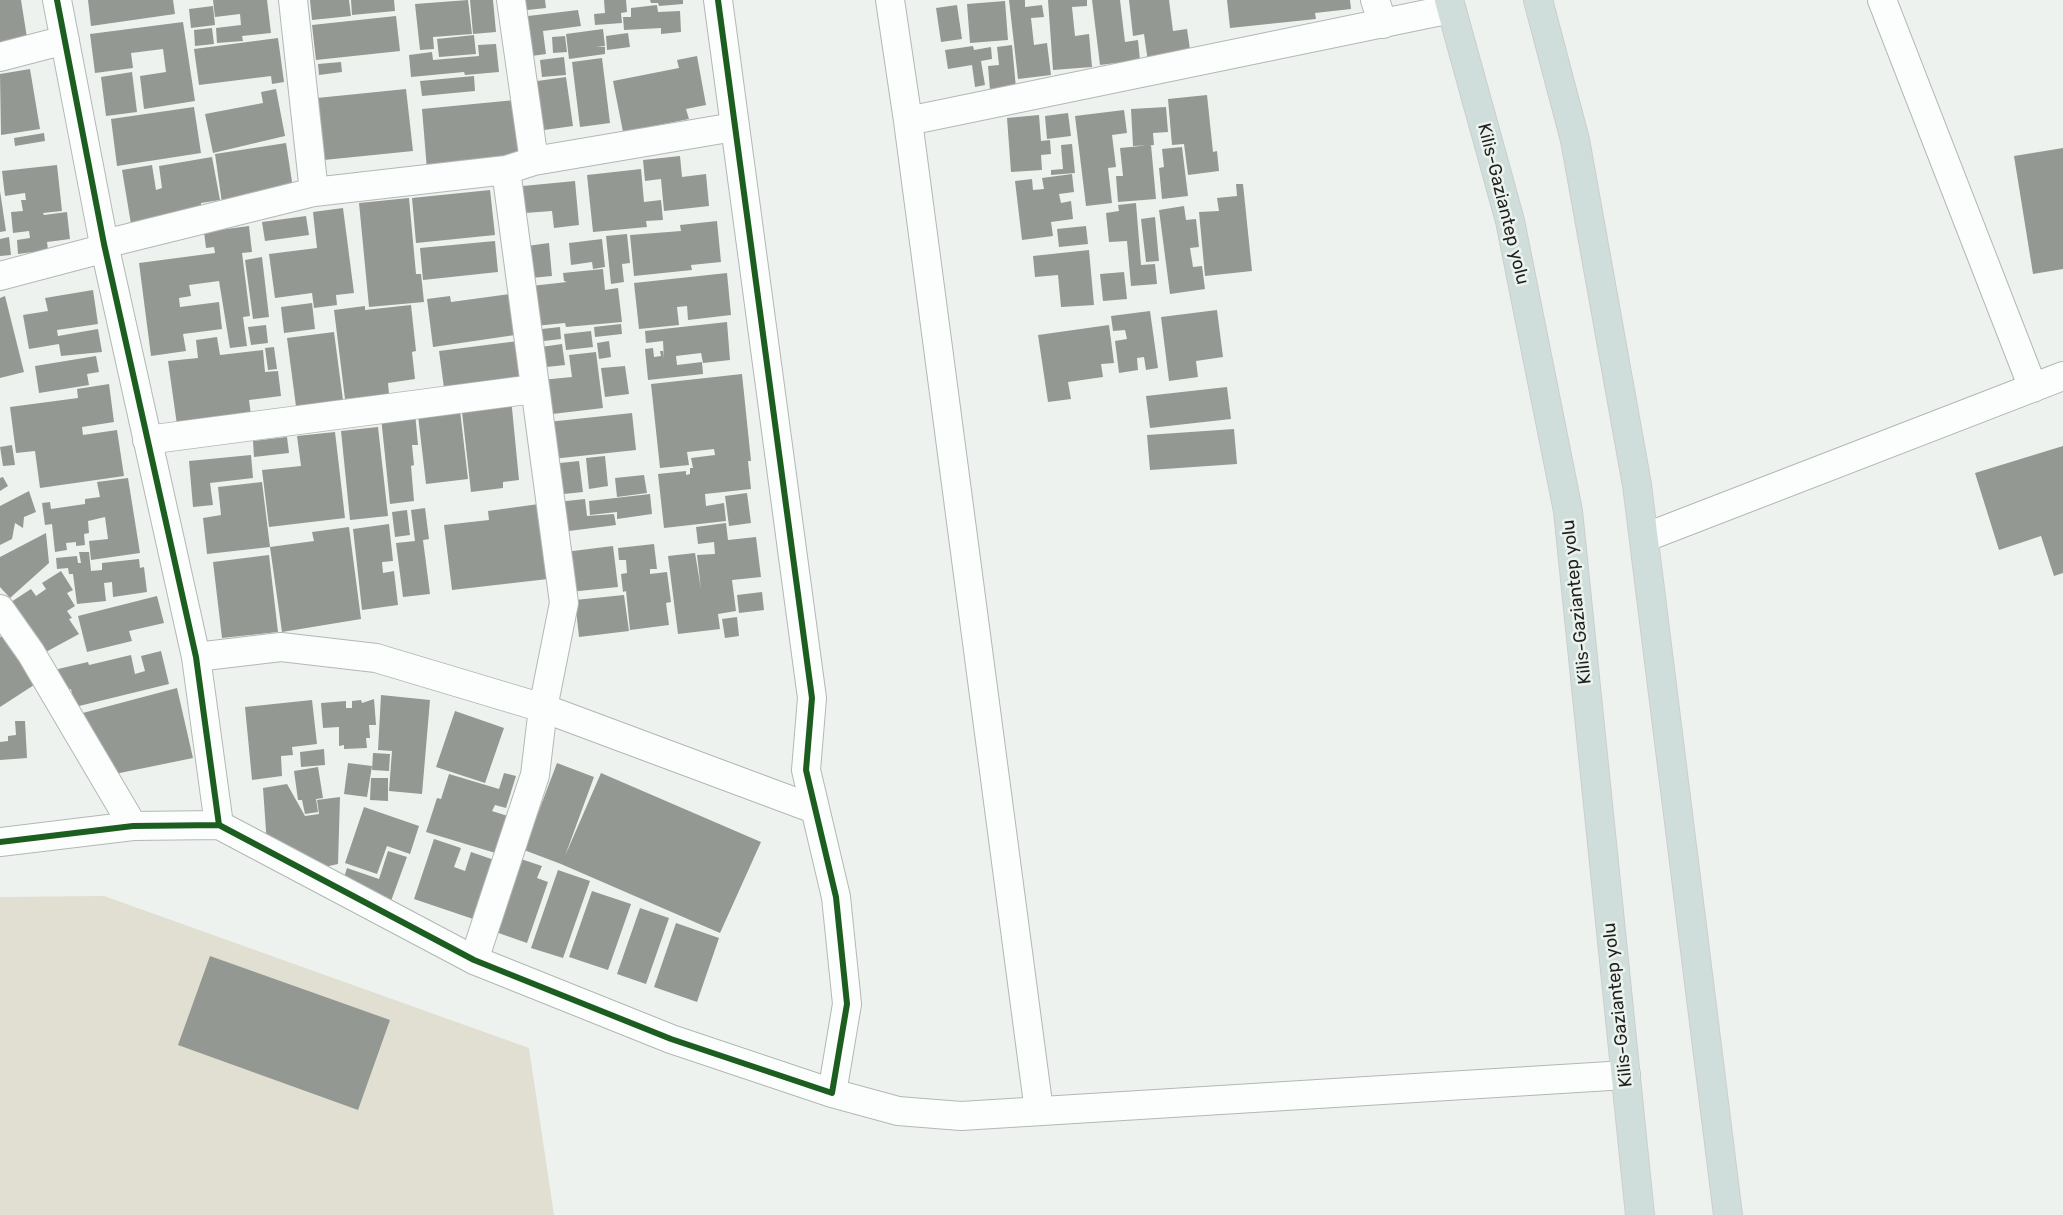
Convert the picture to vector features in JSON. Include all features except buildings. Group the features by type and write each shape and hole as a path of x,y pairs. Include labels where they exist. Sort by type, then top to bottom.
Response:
{"highway":[{"path":"1538,0 1575,140 1637,485 1728,1215"},
{"name":"Kilis-Gaziantep yolu","path":"1450,5 1510,221 1568,512 1640,1215"}],"street":[{"path":"57,0 105,246 196,657 219,825"},
{"path":"293,0 314,192"},
{"path":"511,0 534,161"},
{"path":"718,0 812,698 806,770 836,897 847,1004 832,1093"},
{"path":"890,0 908,121 1039,1111"},
{"path":"1882,0 2033,388"},
{"path":"908,121 1379,12 1450,5"},
{"path":"0,57 65,40"},
{"path":"0,276 105,246 314,192 506,170 534,161 734,127"},
{"path":"474,960 535,775 543,708 564,603 506,170"},
{"path":"1644,538 2063,376"},
{"path":"147,440 534,389"},
{"path":"0,610 31,653 133,826"},
{"path":"196,657 281,647 376,658 543,708 814,809"},
{"path":"0,842 133,826 219,825 474,960 671,1039 832,1093 898,1111 961,1116 1626,1075"}],"shaded area":[{"path":"104,896 529,1048 554,1215 0,1215 0,897"}],"cycle path":[{"path":"57,0 104,244 196,657 219,825"},
{"path":"0,842 133,826 219,825 474,960 671,1039 832,1093 847,1004 836,897 806,770 812,698 718,0"}]}
